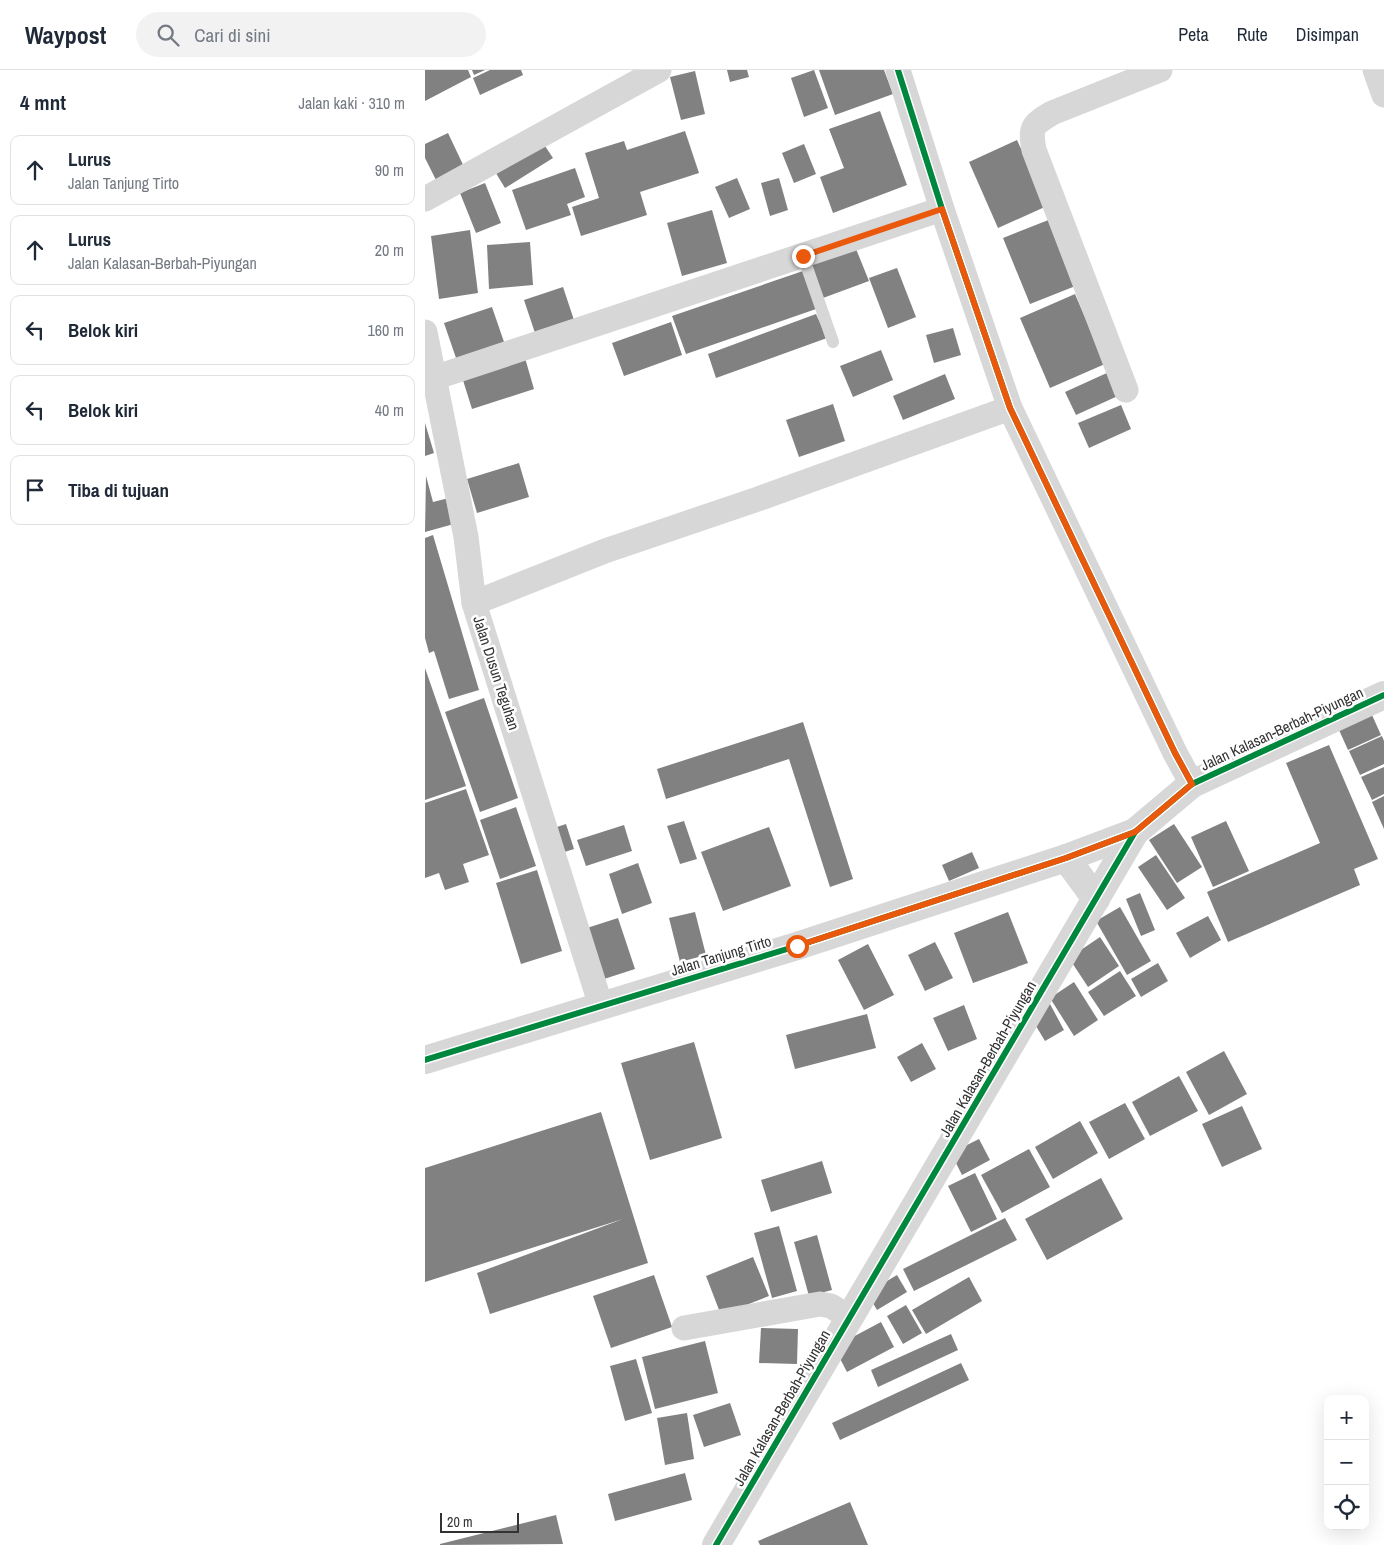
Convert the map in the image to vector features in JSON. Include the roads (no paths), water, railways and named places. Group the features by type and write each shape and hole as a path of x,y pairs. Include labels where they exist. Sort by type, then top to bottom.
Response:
{"street":[{"path":"425,199 623,79 659,70"},
{"path":"898,70 942,209 1010,408 1175,753 1192,784"},
{"path":"1126,390 1035,150 1032,134 1037,122 1052,113 1160,70"},
{"path":"1375,70 1384,95"},
{"path":"434,378 942,209"},
{"name":"Jalan Dusun Teguhan","path":"425,332 466,537 474,603 601,1006"},
{"path":"474,603 605,551 758,499 1010,408"},
{"name":"Jalan Kalasan-Berbah-Piyungan","path":"716,1545 1135,832 1192,784 1384,695"},
{"name":"Jalan Tanjung Tirto","path":"425,1060 797,946 1066,858 1135,832"},
{"path":"1066,858 1096,899"},
{"path":"684,1328 820,1304 831,1306 850,1318"}],"lane":[{"path":"803,256 833,342"}]}
